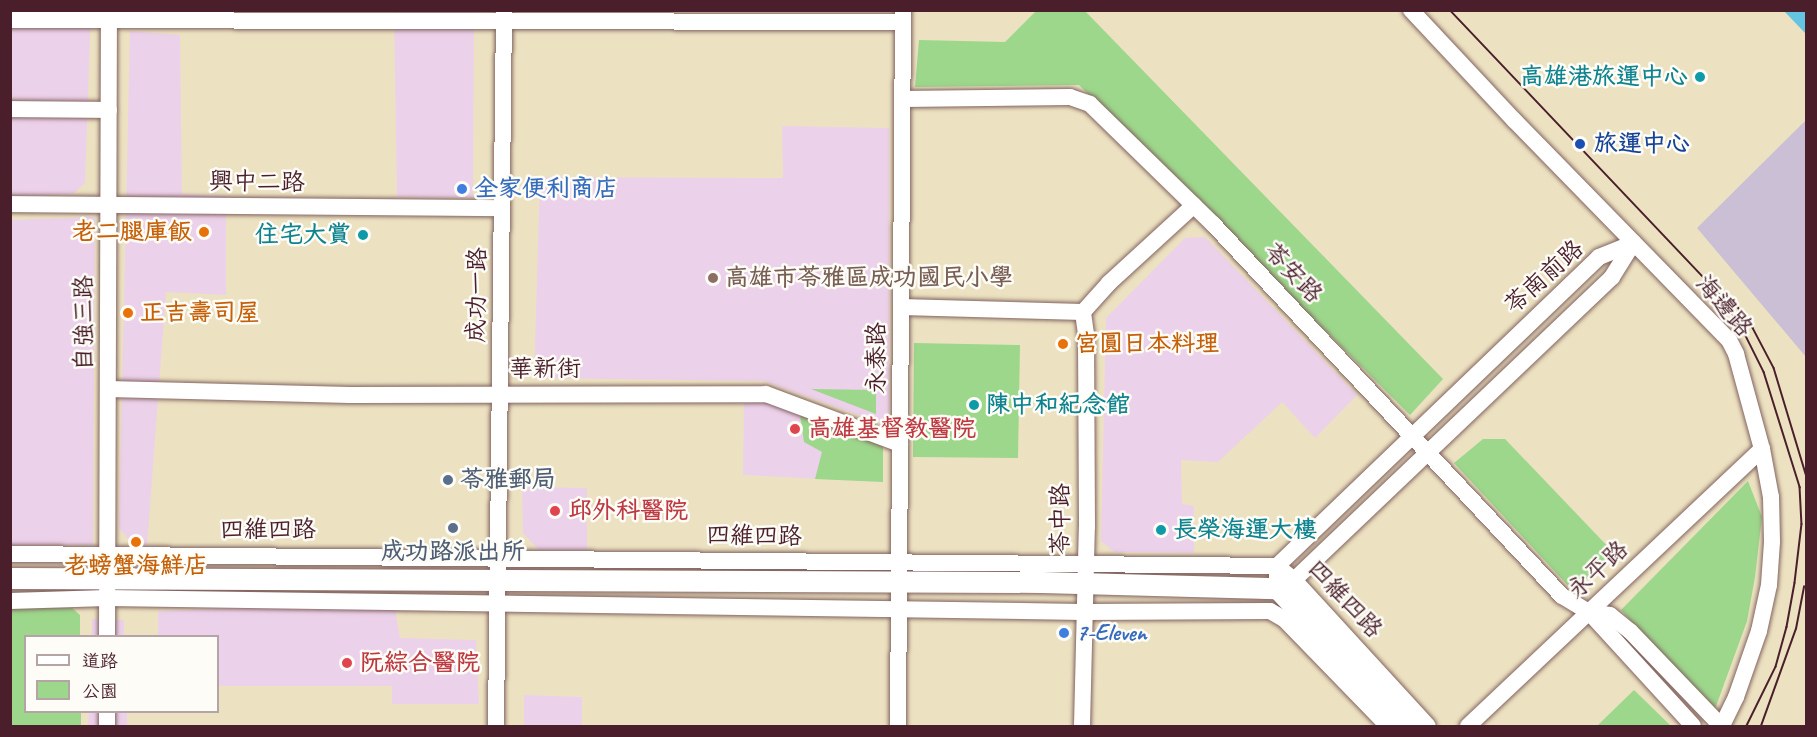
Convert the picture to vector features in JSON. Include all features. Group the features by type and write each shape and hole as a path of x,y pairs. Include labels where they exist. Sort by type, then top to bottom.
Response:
{"main road":[{"name":"四維四路","path":"10,578 107,588 499,579 1085,572 1286,584 1407,726"}],"street":[{"name":"海邊路","path":"1411,10 1728,340 1736,354 1762,449 1771,497 1772,542 1769,585 1759,631 1745,671 1721,726"},
{"path":"10,20 109,15 903,16"},
{"name":"自強三路","path":"107,635 109,15"},
{"name":"成功一路","path":"498,605 504,16"},
{"name":"永泰路","path":"898,726 903,16"},
{"name":"苓安路","path":"903,99 1070,97 1090,104 1194,205 1342,358 1562,596 1589,612 1693,726"},
{"path":"10,109 109,110"},
{"name":"興中二路","path":"10,204 502,208"},
{"path":"901,307 1083,312 1109,283 1194,205"},
{"name":"苓南前路","path":"1277,566 1599,257 1633,243"},
{"name":"苓南前路","path":"1286,584 1612,277 1633,243"},
{"name":"苓中路","path":"1082,726 1086,334 1083,312"},
{"name":"華新街","path":"108,389 350,395 766,394 900,444"},
{"name":"永平路","path":"1467,726 1762,449"},
{"name":"四維四路","path":"10,554 499,557 900,573"},
{"path":"1277,566 1286,584 1270,611 1284,619 1388,726"},
{"name":"四維四路","path":"1085,572 1277,566"},
{"name":"四維四路","path":"1286,584 1428,726"},
{"name":"四維四路","path":"10,601 107,588 498,605 1083,612 1270,611"},
{"path":"496,726 498,605"},
{"name":"苓安路","path":"1589,612 1610,615 1630,631 1721,726"}],"shaded area":[{"path":"10,11 91,11 85,183 73,194 11,196"},
{"path":"394,11 474,11 473,198 397,197"},
{"path":"130,31 180,35 182,194 226,196 226,295 166,292 147,546 128,539 119,528"},
{"path":"1806,120 1806,357 1697,228"},
{"name":"高雄市苓雅區成功國民小學","path":"782,126 889,128 889,426 764,381 534,378 540,177 783,178"},
{"path":"95,217 93,545 11,545 11,220"},
{"path":"1205,237 1357,395 1315,438 1282,402 1218,462 1181,460 1182,504 1194,506 1194,553 1114,552 1101,541 1106,318 1185,238"},
{"name":"高雄基督教醫院","path":"762,400 802,413 883,482 743,475 744,402"},
{"name":"邱外科醫院","path":"522,487 587,488 587,550 539,550 523,533"},
{"name":"阮綜合醫院","path":"394,603 400,638 476,640 479,704 392,704 392,686 219,686 219,635 158,635 158,611"},
{"path":"92,619 124,620 124,635 92,635"},
{"path":"524,695 582,697 582,726 524,726"},
{"path":"89,713 127,713 127,726 88,726"}],"green space":[{"path":"1036,11 1085,11 1443,379 1410,415 1079,85 915,87 919,40 1005,42"},
{"path":"914,343 1020,345 1018,458 913,457"},
{"path":"811,389 876,390 876,414"},
{"path":"800,415 883,446 883,482 815,479 822,452 804,442"},
{"path":"1483,439 1505,439 1615,554 1573,591 1454,463"},
{"path":"1748,481 1762,517 1755,577 1747,621 1715,709 1621,610"},
{"path":"10,608 72,608 80,615 80,635 24,635 24,713 81,713 81,726 11,726"},
{"path":"1634,690 1671,726 1597,726"}],"water":[{"path":"1784,11 1806,11 1806,34"}],"tram line":[{"path":"1450,10 1721,296 1743,330 1764,372 1800,487 1802,524 1787,627 1776,667 1747,726"},
{"path":"1732,299 1753,328 1774,368 1806,474"},
{"path":"1761,726 1796,629 1804,587"}],"place":[{"name":"高雄港旅運中心","path":"1700,77"},
{"name":"旅運中心","path":"1580,144"},
{"name":"全家便利商店","path":"462,189"},
{"name":"老二腿庫飯","path":"204,232"},
{"name":"住宅大賞","path":"363,235"},
{"name":"高雄市苓雅區成功國民小學","path":"713,278"},
{"name":"正吉壽司屋","path":"128,313"},
{"name":"宮圓日本料理","path":"1063,344"},
{"name":"陳中和紀念館","path":"974,405"},
{"name":"高雄基督教醫院","path":"795,429"},
{"name":"苓雅郵局","path":"448,480"},
{"name":"邱外科醫院","path":"555,511"},
{"name":"成功路派出所","path":"453,528"},
{"name":"長榮海運大樓","path":"1161,530"},
{"name":"老螃蟹海鮮店","path":"136,542"},
{"name":"7-Eleven","path":"1064,633"},
{"name":"阮綜合醫院","path":"347,663"}]}
